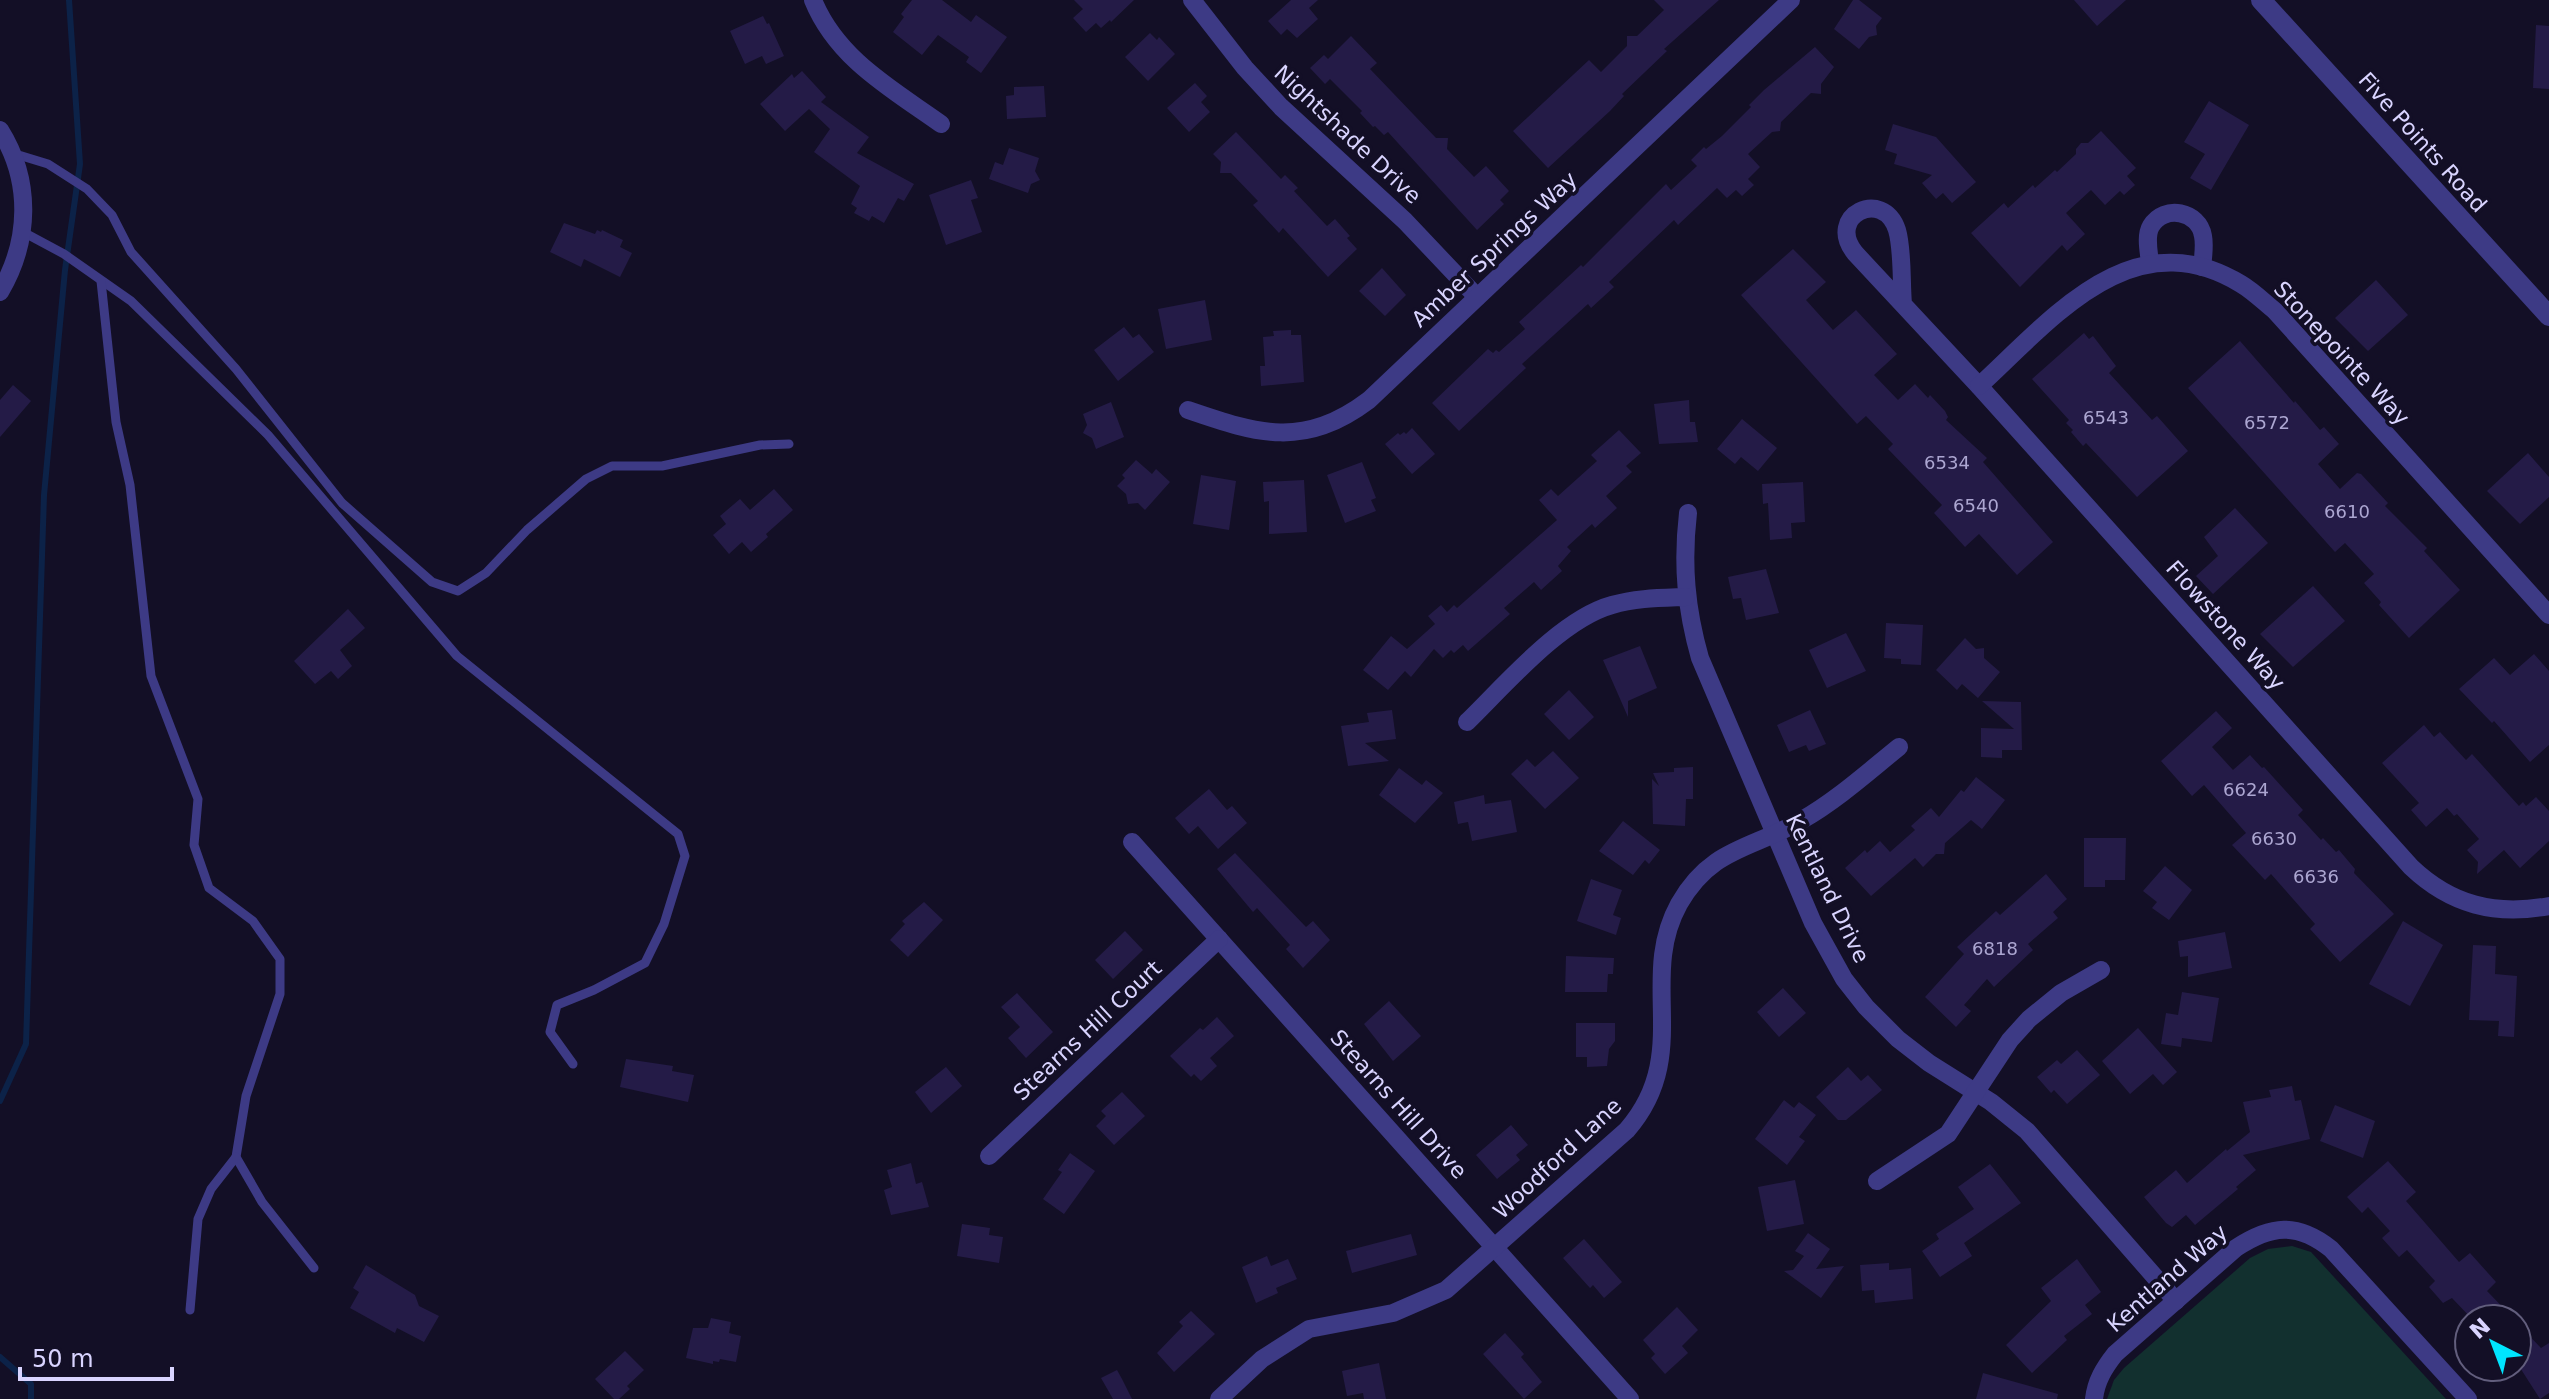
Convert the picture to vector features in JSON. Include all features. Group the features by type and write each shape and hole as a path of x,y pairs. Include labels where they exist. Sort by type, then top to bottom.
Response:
{"street":[{"path":"813,0 830,34 852,59 941,124"},
{"name":"Nightshade Drive","path":"1192,0 1269,95 1405,221 1477,297"},
{"name":"Amber Springs Way","path":"1188,410 1246,430 1266,433 1291,433 1329,423 1355,411 1791,0"},
{"name":"Five Points Road","path":"2261,0 2549,316"},
{"path":"0,130 12,153 22,187 23,232 17,260 0,292"},
{"name":"Flowstone Way","path":"1903,304 1897,231 1890,215 1875,208 1861,209 1851,217 1846,230 1846,243 2427,882 2452,897 2480,907 2515,912 2549,906"},
{"path":"2150,263 2148,234 2152,224 2163,215 2176,212 2187,214 2198,222 2204,236 2202,267"},
{"name":"Stonepointe Way","path":"1979,386 2079,295 2113,274 2150,263 2176,262 2202,267 2241,284 2275,311 2549,615"},
{"name":"Kentland Drive","path":"1688,513 1684,544 1686,597 1692,633 1703,668 1821,939 1855,993 1898,1039 1976,1092 2035,1139 2176,1301"},
{"path":"1467,722 1560,633 1583,617 1615,603 1686,597"},
{"name":"Woodford Lane","path":"1219,1399 1262,1359 1309,1329 1393,1313 1420,1303 1453,1284 1634,1122 1660,1067 1663,955 1668,930 1694,882 1715,862 1795,824 1825,806 1899,747"},
{"name":"Stearns Hill Drive","path":"1132,842 1630,1399"},
{"name":"Stearns Hill Court","path":"989,1156 1219,939"},
{"path":"1877,1181 1948,1134 2010,1040 2029,1019 2061,993 2101,970"},
{"name":"Kentland Way","path":"2094,1399 2095,1386 2115,1354 2236,1248 2269,1230 2301,1231 2318,1238 2331,1249 2468,1399"}],"lane":[{"path":"12,153 48,164 87,189 112,215 131,252 236,369 342,503 432,582 458,591 486,573 527,530 577,486 612,466 662,466 760,445 789,444"},
{"path":"23,232 64,254 131,301 268,435 457,656 678,834 685,856 664,924 645,963 557,1005 550,1032 573,1064"},
{"path":"101,281 116,422 130,485 151,676 198,799 194,845 209,888 253,921 280,959 280,994 246,1096 236,1157 211,1189 198,1219 190,1310"},
{"path":"236,1157 262,1202 314,1268"}],"green space":[{"path":"2292,1246 2311,1252 2446,1399 2107,1399 2114,1380 2124,1368 2250,1258 2268,1249"}],"building":[{"path":"912,0 942,0 971,22 976,15 1007,37 981,73 966,62 969,57 938,35 922,55 893,32"},
{"path":"1074,0 1134,0 1111,22 1101,28 1096,23 1086,32 1073,18 1083,9"},
{"path":"1291,0 1318,0 1309,8 1318,19 1297,38 1287,29 1281,35 1268,21"},
{"path":"1654,0 1719,0 1664,49 1667,51 1622,94 1624,96 1610,111 1548,168 1513,131 1589,60 1601,72 1627,46 1627,36 1637,36 1664,10"},
{"path":"1853,0 1859,0 1882,18 1876,26 1877,35 1869,37 1859,49 1834,29"},
{"path":"2074,0 2126,0 2097,26"},
{"path":"763,16 784,56 766,64 762,56 745,64 730,31"},
{"path":"2536,25 2549,26 2549,89 2533,88"},
{"path":"1150,33 1157,40 1159,37 1175,54 1148,81 1125,57"},
{"path":"1351,36 1377,63 1370,69 1436,138 1448,138 1447,149 1474,177 1486,166 1509,191 1500,200 1504,204 1477,230 1388,132 1384,135 1373,127 1360,113 1362,111 1330,79 1325,84 1310,68 1324,55 1328,59"},
{"path":"1815,47 1834,67 1821,84 1821,94 1811,93 1781,122 1780,131 1772,132 1748,154 1760,167 1748,179 1754,185 1742,196 1736,190 1727,198 1717,188 1678,225 1674,220 1609,282 1614,287 1591,308 1588,304 1522,364 1526,368 1459,431 1432,403 1488,349 1493,353 1496,350 1499,352 1525,329 1519,322 1581,265 1583,267 1666,184 1671,190 1697,166 1691,160 1722,136 1764,90"},
{"path":"802,71 826,97 821,102 869,137 857,153 914,184 904,201 898,198 884,223 872,216 869,221 854,213 857,208 851,204 860,186 814,152 830,129 809,109 785,131 760,104 792,74 794,78"},
{"path":"1195,83 1207,96 1201,102 1210,112 1189,132 1167,108"},
{"path":"1044,86 1046,117 1007,119 1006,96 1014,95 1014,87"},
{"path":"2209,101 2249,125 2211,190 2190,178 2205,154 2184,142"},
{"path":"1893,124 1936,137 1976,182 1952,203 1943,193 1936,199 1922,183 1932,175 1894,164 1897,154 1885,150"},
{"path":"2101,131 2136,168 2127,176 2135,185 2124,195 2120,191 2105,205 2091,190 2066,213 2085,234 2067,251 2062,245 2020,287 1971,233 2004,203 2008,208 2033,185 2035,188 2055,170 2057,172 2076,154 2081,143 2088,143"},
{"path":"1236,132 1281,179 1285,175 1298,188 1294,191 1327,226 1335,219 1350,236 1347,238 1357,249 1328,277 1283,228 1279,233 1253,205 1258,201 1231,173 1220,173 1221,162 1213,154"},
{"path":"1009,148 1039,158 1035,171 1040,180 1031,184 1028,193 989,179 995,162 1003,165"},
{"path":"971,180 978,198 971,200 982,232 946,245 929,195"},
{"path":"564,223 595,234 597,230 602,230 623,240 620,247 632,253 620,277 584,259 581,267 550,252"},
{"path":"1793,249 1826,282 1806,300 1833,330 1856,310 1897,354 1874,375 1898,400 1915,384 1928,398 1930,395 1945,411 1946,420 1987,458 1983,462 2053,542 2017,575 1979,534 1965,547 1934,513 1942,505 1888,449 1893,444 1866,416 1857,424 1741,295"},
{"path":"1382,268 1406,295 1385,316 1359,291"},
{"path":"2376,280 2408,315 2368,351 2335,318"},
{"path":"1205,300 1212,340 1166,349 1158,309"},
{"path":"1124,327 1133,338 1139,334 1154,352 1118,381 1094,350"},
{"path":"1291,330 1291,335 1301,335 1304,382 1261,386 1260,366 1265,366 1263,337 1274,336 1273,331"},
{"path":"2084,333 2089,339 2093,336 2116,366 2109,373 2152,420 2157,416 2188,451 2137,497 2086,443 2083,446 2066,423 2069,420 2032,379"},
{"path":"2240,341 2294,403 2320,430 2324,427 2339,444 2318,464 2340,489 2357,473 2361,474 2388,503 2385,506 2427,548 2424,551 2460,590 2409,638 2364,583 2374,574 2345,543 2335,552 2188,388"},
{"path":"13,385 31,401 0,437 0,400"},
{"path":"1689,400 1690,422 1695,422 1698,442 1659,444 1654,404"},
{"path":"1111,402 1124,437 1096,449 1092,438 1083,433 1087,425 1083,414"},
{"path":"1742,419 1777,448 1758,471 1741,457 1735,464 1717,449"},
{"path":"1412,428 1435,454 1412,474 1385,444 1398,433 1406,434"},
{"path":"1619,430 1641,453 1626,466 1632,472 1606,496 1617,508 1595,528 1592,524 1567,547 1571,551 1558,566 1562,571 1541,590 1534,582 1504,608 1510,614 1468,651 1463,645 1443,658 1434,649 1411,677 1405,671 1388,690 1363,670 1391,636 1407,649 1435,624 1428,616 1441,605 1447,612 1454,605 1457,608 1557,520 1539,500 1551,489 1558,496 1597,461 1591,455"},
{"path":"2528,453 2549,477 2549,497 2520,524 2487,491"},
{"path":"1136,460 1152,474 1156,469 1170,482 1145,510 1138,503 1128,504 1126,494 1117,486 1125,478 1122,475"},
{"path":"1362,462 1376,498 1371,500 1376,511 1345,523 1327,475"},
{"path":"1201,475 1236,481 1229,530 1193,524"},
{"path":"1304,480 1307,532 1269,534 1269,501 1264,502 1263,482"},
{"path":"1803,482 1805,522 1791,523 1792,538 1770,540 1768,503 1763,504 1762,484"},
{"path":"774,489 793,510 751,552 742,542 729,554 713,535 726,524 720,516 740,499 750,510"},
{"path":"2235,508 2268,543 2213,594 2196,576 2218,556 2204,537"},
{"path":"1766,569 1779,613 1746,620 1741,598 1733,599 1728,577"},
{"path":"2313,586 2345,621 2293,667 2260,634"},
{"path":"348,609 365,628 340,650 352,666 338,679 331,671 315,684 294,661"},
{"path":"1886,623 1923,625 1921,665 1901,664 1901,659 1884,658"},
{"path":"1846,633 1866,671 1827,688 1809,650"},
{"path":"1965,638 1976,649 1984,648 1984,658 2000,672 1978,698 1962,684 1957,690 1936,670"},
{"path":"1640,646 1657,688 1628,701 1628,717 1603,660"},
{"path":"2534,654 2549,671 2549,745 2530,762 2494,721 2492,723 2459,689 2494,658 2510,675"},
{"path":"1569,690 1594,717 1569,740 1544,714"},
{"path":"1982,701 2021,702 2022,750 2002,750 2002,758 1981,757 1981,728 2014,729"},
{"path":"1392,710 1396,739 1365,743 1389,761 1348,766 1341,726 1369,722 1367,713"},
{"path":"1810,710 1826,744 1809,751 1806,745 1789,752 1777,725"},
{"path":"2216,711 2232,728 2212,747 2233,770 2250,755 2264,767 2303,810 2298,815 2321,840 2323,838 2336,852 2339,850 2355,869 2354,873 2394,914 2340,962 2310,929 2315,924 2271,874 2265,880 2232,845 2246,833 2204,785 2192,796 2161,761"},
{"path":"2424,725 2434,737 2440,732 2466,760 2472,754 2519,806 2523,802 2526,806 2536,797 2549,811 2549,841 2520,868 2504,850 2477,874 2478,862 2467,850 2479,839 2457,814 2454,816 2447,808 2426,827 2411,810 2419,803 2382,763"},
{"path":"1553,751 1579,778 1545,809 1511,774 1527,759 1535,767"},
{"path":"1693,767 1693,799 1686,799 1685,826 1653,824 1652,779 1659,786 1653,773"},
{"path":"1399,768 1422,785 1426,780 1443,793 1415,823 1379,795"},
{"path":"1976,777 2005,800 1982,829 1971,820 1945,843 1944,854 1936,854 1923,867 1915,858 1871,896 1845,868 1880,841 1890,852 1915,830 1911,826 1931,808 1939,817"},
{"path":"1209,789 1227,810 1232,806 1247,823 1218,849 1198,826 1189,834 1175,818"},
{"path":"1484,795 1485,804 1511,800 1517,832 1472,841 1468,822 1458,824 1454,802"},
{"path":"1623,821 1660,850 1649,864 1645,860 1633,875 1599,851"},
{"path":"2084,838 2126,838 2125,880 2105,880 2105,887 2084,887"},
{"path":"1235,853 1306,927 1313,921 1330,940 1303,968 1286,949 1290,945 1257,908 1253,912 1217,869"},
{"path":"2165,866 2192,890 2169,920 2152,908 2157,902 2143,891"},
{"path":"2046,874 2067,899 2053,912 2058,918 2028,944 2033,950 1994,987 1987,979 1964,1005 1971,1011 1956,1027 1925,997 1964,954 1957,947 1996,911 2000,915"},
{"path":"1591,879 1622,890 1613,915 1621,918 1616,935 1577,921"},
{"path":"924,902 943,920 908,957 890,940 905,924 902,921"},
{"path":"2403,921 2443,945 2410,1006 2369,984"},
{"path":"1125,931 1143,950 1113,979 1095,960"},
{"path":"2225,932 2232,968 2188,977 2188,956 2180,957 2178,941"},
{"path":"2473,945 2496,946 2495,974 2517,976 2514,1037 2498,1036 2499,1021 2469,1020"},
{"path":"1566,956 1614,958 1613,974 1608,974 1607,992 1565,992"},
{"path":"1783,988 1806,1013 1779,1037 1757,1012"},
{"path":"2182,992 2219,998 2212,1042 2182,1038 2181,1047 2161,1044 2166,1013 2178,1015"},
{"path":"1017,993 1053,1032 1026,1058 1008,1038 1020,1027 1001,1007"},
{"path":"1389,1001 1421,1036 1393,1061 1364,1024"},
{"path":"1217,1017 1234,1036 1210,1058 1217,1066 1201,1081 1194,1074 1191,1077 1170,1056"},
{"path":"1576,1023 1615,1023 1615,1041 1609,1049 1607,1066 1587,1067 1587,1057 1576,1057"},
{"path":"2138,1028 2177,1072 2163,1085 2153,1074 2130,1094 2102,1061"},
{"path":"2077,1050 2100,1075 2067,1104 2054,1090 2051,1093 2037,1077 2057,1060 2061,1064"},
{"path":"626,1059 673,1066 672,1071 694,1075 688,1102 620,1087"},
{"path":"946,1067 962,1086 931,1113 915,1092"},
{"path":"1848,1067 1861,1081 1868,1075 1882,1090 1846,1120 1838,1120 1816,1097"},
{"path":"2292,1086 2295,1101 2301,1100 2310,1139 2243,1155 2256,1170 2236,1187 2238,1189 2195,1225 2186,1215 2172,1227 2166,1223 2144,1197 2176,1170 2187,1183 2250,1132 2243,1102 2271,1097 2269,1090"},
{"path":"1122,1092 1145,1116 1114,1145 1096,1126 1106,1116 1101,1111"},
{"path":"1784,1100 1794,1108 1799,1102 1816,1115 1799,1137 1805,1141 1787,1165 1755,1139"},
{"path":"2335,1105 2375,1121 2363,1158 2320,1141"},
{"path":"1511,1125 1528,1145 1516,1155 1520,1160 1497,1179 1476,1155"},
{"path":"1070,1153 1095,1171 1064,1214 1043,1199 1062,1172 1058,1170"},
{"path":"2388,1161 2416,1192 2406,1201 2459,1262 2470,1253 2496,1282 2487,1291 2499,1303 2457,1303 2452,1298 2443,1303 2429,1287 2435,1281 2407,1250 2399,1257 2382,1238 2390,1231 2368,1207 2362,1213 2347,1197"},
{"path":"911,1163 916,1184 922,1182 929,1207 891,1215 884,1190 892,1187 887,1170"},
{"path":"1990,1164 2021,1203 1964,1243 1972,1256 1940,1277 1922,1251 1939,1239 1936,1234 1974,1209 1958,1187"},
{"path":"1795,1180 1804,1224 1767,1231 1758,1187"},
{"path":"962,1224 990,1228 989,1235 1003,1237 999,1263 957,1256"},
{"path":"1808,1233 1830,1249 1816,1269 1844,1266 1821,1298 1784,1271 1793,1270 1804,1256 1795,1251"},
{"path":"1411,1234 1417,1255 1352,1273 1346,1251"},
{"path":"1584,1239 1622,1282 1604,1298 1593,1285 1590,1288 1563,1258"},
{"path":"1267,1256 1271,1266 1288,1259 1297,1279 1276,1288 1278,1293 1256,1303 1242,1267"},
{"path":"2077,1259 2101,1292 2085,1305 2092,1314 2064,1336 2067,1340 2032,1373 2006,1345 2051,1301 2041,1288"},
{"path":"1889,1263 1889,1270 1911,1268 1913,1299 1875,1303 1874,1290 1862,1291 1860,1265"},
{"path":"366,1265 415,1295 419,1306 439,1316 424,1342 397,1328 395,1333 350,1308 359,1292 353,1288"},
{"path":"1677,1307 1698,1330 1682,1346 1688,1353 1665,1374 1651,1358 1655,1354 1643,1340"},
{"path":"1191,1311 1215,1334 1174,1372 1157,1353 1183,1326 1179,1322"},
{"path":"711,1318 731,1322 729,1333 741,1336 736,1362 720,1359 719,1362 713,1361 713,1364 686,1358 693,1328 708,1328"},
{"path":"1505,1333 1524,1354 1521,1357 1542,1382 1524,1399 1483,1354"},
{"path":"2533,1340 2541,1348 2549,1343 2549,1393 2540,1399 2530,1383 2533,1383"},
{"path":"625,1351 644,1370 627,1386 630,1389 619,1399 614,1399 595,1379"},
{"path":"1379,1363 1386,1399 1364,1399 1363,1393 1347,1396 1342,1371"},
{"path":"1117,1370 1132,1399 1113,1399 1101,1378"},
{"path":"1983,1373 2058,1394 2057,1399 1976,1399"}],"waterway":[{"path":"0,1101 26,1044 44,495 65,270 80,164 69,0"},
{"path":"0,1357 31,1384 31,1399"}]}
